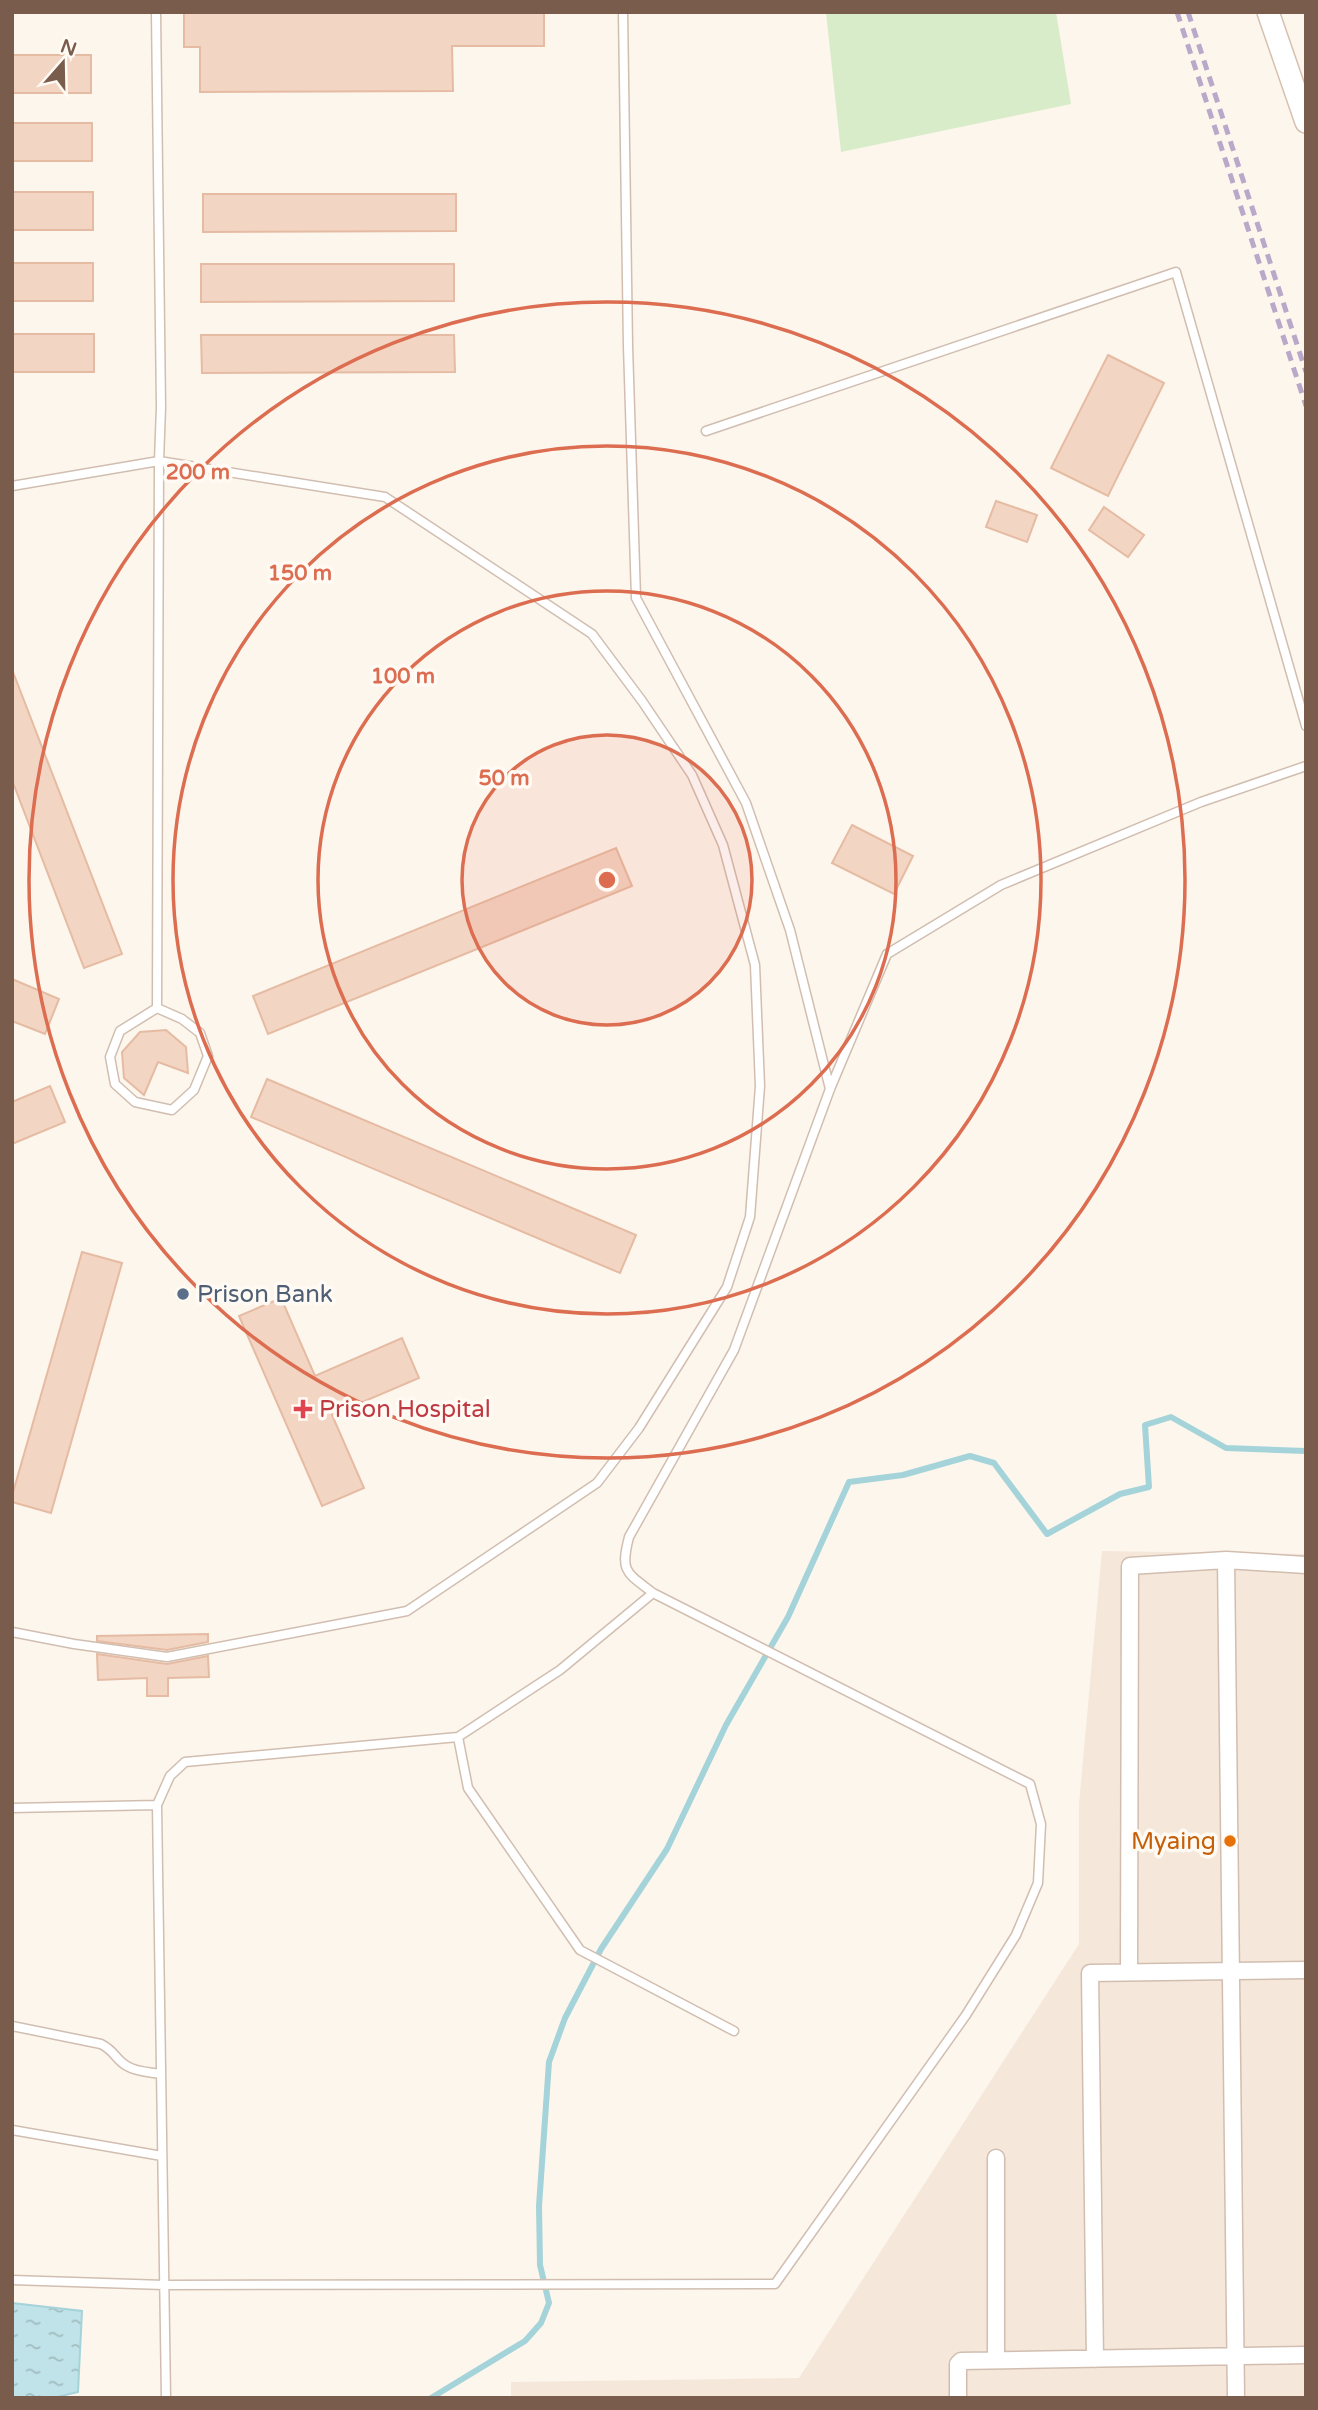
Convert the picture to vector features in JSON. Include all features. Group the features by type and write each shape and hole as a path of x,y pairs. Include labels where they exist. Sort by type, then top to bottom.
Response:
{"main road":[{"path":"1268,12 1306,122"}],"street":[{"path":"1129,1972 1130,1566 1226,1560 1306,1566"},
{"path":"1226,1560 1236,2398"},
{"path":"1095,2359 1090,1973 1306,1970"},
{"path":"996,2158 996,2360"},
{"path":"958,2398 958,2362 1306,2355"}],"lane":[{"path":"156,12 161,407 157,1008"},
{"path":"623,12 628,346 636,598 746,803 790,930 830,1089"},
{"path":"706,431 1176,272 1306,726"},
{"path":"12,486 159,461 385,497 592,634 692,775 723,845 755,965 760,1086 750,1217 727,1287 639,1428 597,1483 407,1611 167,1657 12,1632"},
{"path":"12,2280 164,2285 775,2284 958,2027 1016,1935 1038,1883 1041,1824 1030,1784 653,1593 627,1573 624,1558 629,1536 734,1350 830,1089 887,954 1001,885 1201,802 1306,766"},
{"path":"157,1008 183,1019 200,1033 208,1056 194,1090 172,1110 135,1101 115,1084 110,1058 120,1031 157,1008"},
{"path":"166,2398 157,1805 170,1776 185,1762 458,1737 560,1670 653,1593"},
{"path":"458,1737 468,1788 580,1950 734,2031"},
{"path":"12,1808 157,1805"},
{"path":"12,2026 101,2044 113,2050 128,2068 161,2074"},
{"path":"12,2130 162,2156"}],"shaded area":[{"path":"1102,1551 1306,1554 1306,2398 511,2398 511,2382 799,2378 1079,1944 1079,1804"}],"green space":[{"path":"826,12 1056,12 1071,104 841,152"}],"water":[{"path":"12,2303 82,2311 78,2392 53,2398 12,2398"}],"building":[{"path":"184,12 544,12 544,46 452,46 453,91 200,92 200,47 184,47"},
{"path":"12,55 91,55 91,93 12,93"},
{"path":"12,123 92,123 92,161 12,161"},
{"path":"12,192 93,192 93,230 12,230"},
{"path":"203,194 456,194 456,231 203,232"},
{"path":"12,263 93,263 93,301 12,301"},
{"path":"201,264 454,264 454,301 201,302"},
{"path":"12,334 94,334 94,372 12,372"},
{"path":"201,335 454,335 455,372 202,373"},
{"path":"1108,355 1164,383 1108,496 1051,468"},
{"path":"996,501 1037,515 1027,542 986,527"},
{"path":"1104,507 1144,535 1128,557 1089,530"},
{"path":"13,672 122,954 84,968 12,780"},
{"path":"852,825 913,856 894,894 832,863"},
{"path":"616,848 632,886 268,1034 253,996"},
{"path":"12,979 59,999 45,1034 12,1021"},
{"path":"166,1030 186,1047 188,1073 158,1062 144,1095 124,1078 122,1052 140,1032"},
{"path":"267,1079 636,1235 620,1273 251,1117"},
{"path":"50,1086 65,1122 12,1144 12,1102"},
{"path":"82,1252 122,1263 51,1513 12,1502 12,1496"},
{"path":"281,1298 315,1376 402,1338 419,1378 332,1415 364,1488 322,1506 239,1316"},
{"path":"208,1634 208,1642 167,1650 97,1641 97,1636"},
{"path":"97,1654 167,1664 208,1656 209,1677 168,1678 168,1696 147,1696 147,1678 98,1680"}],"waterway":[{"path":"431,2398 525,2341 541,2323 549,2303 540,2265 539,2206 549,2062 565,2018 601,1949 667,1849 726,1725 788,1617 849,1482 903,1475 970,1456 994,1463 1047,1534 1120,1494 1149,1487 1145,1425 1171,1417 1226,1448 1306,1451"}],"railway":[{"path":"1177,12 1306,406"},
{"path":"1188,12 1306,372"}],"place":[{"name":"Prison Bank","path":"183,1294"},
{"name":"Prison Hospital","path":"303,1409"},
{"name":"Myaing","path":"1230,1841"}]}
